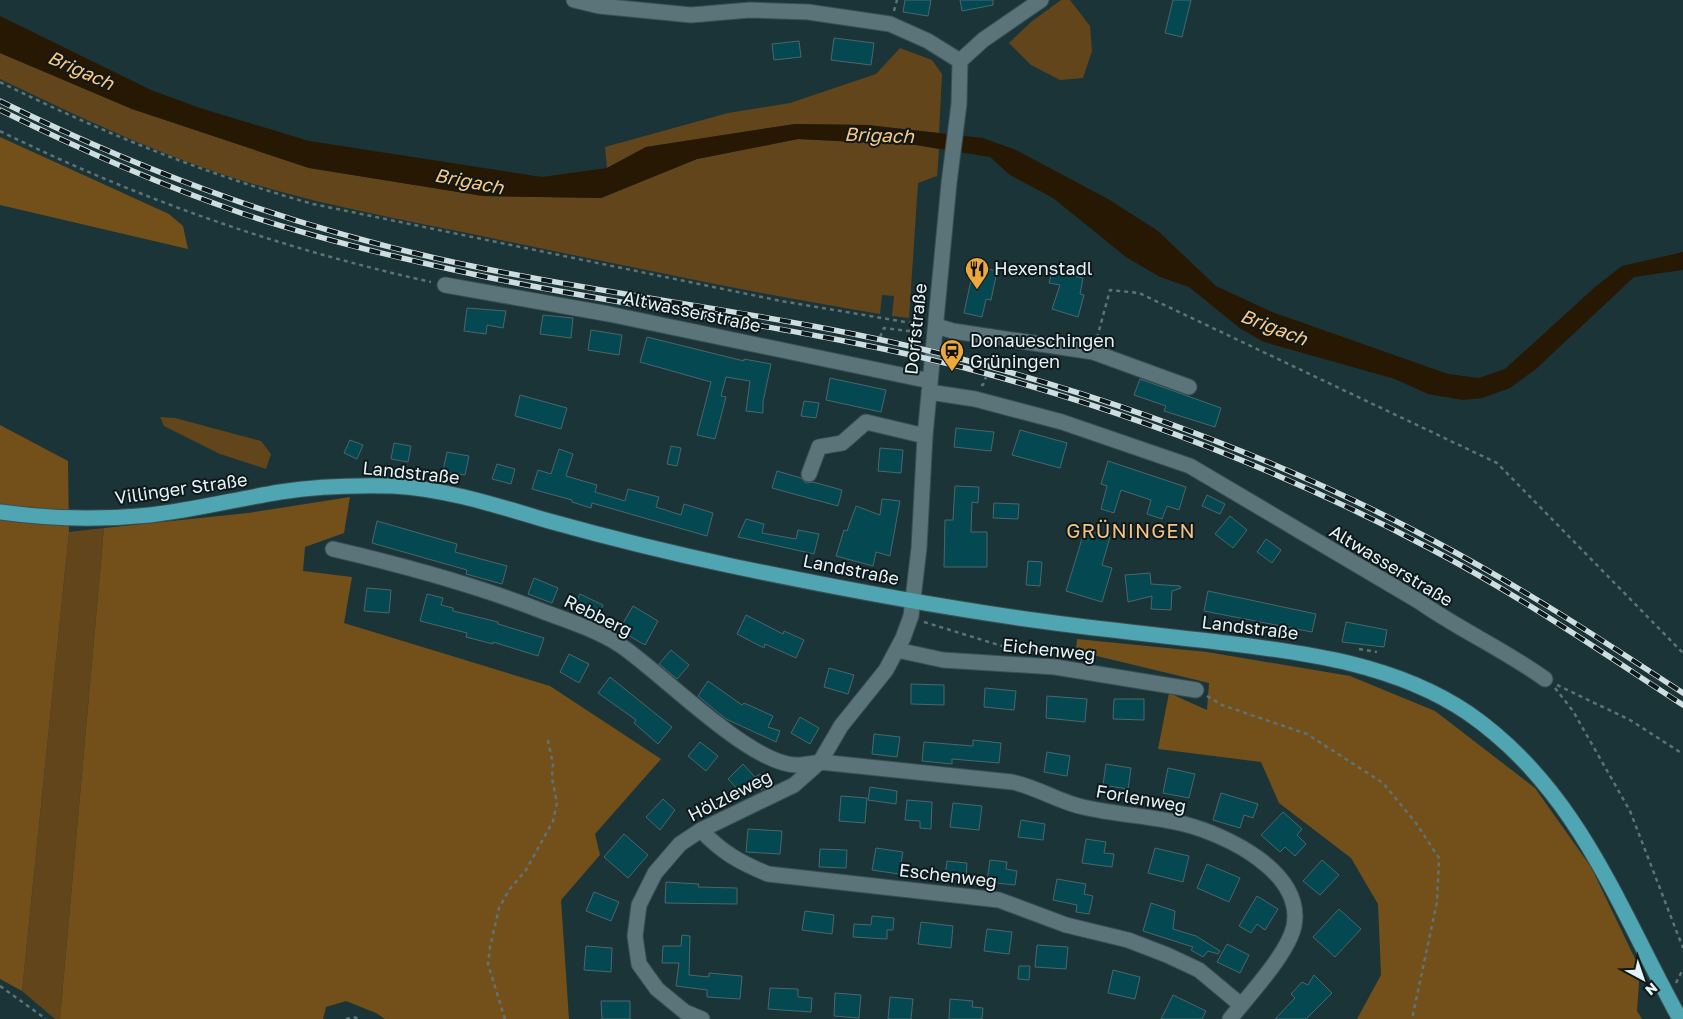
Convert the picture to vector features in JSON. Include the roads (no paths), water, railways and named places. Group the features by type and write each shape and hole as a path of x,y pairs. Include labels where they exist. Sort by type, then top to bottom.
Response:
{"main road":[{"name":"Landstraße","path":"337,485 398,486 444,492 599,535 912,608 1057,623 1287,651 1364,666 1412,683 1463,710 1515,750 1565,808 1589,845 1680,1019"},
{"name":"Villinger Straße","path":"0,512 61,518 149,515 279,492 337,485"}],"street":[{"path":"574,0 600,6 690,15 750,5 890,24 928,41 960,61 983,40 1041,0"},
{"name":"Dorfstraße","path":"912,608 925,436 949,183 960,104 960,61"},
{"name":"Altwasserstraße","path":"445,285 609,314 930,387 1062,422 1190,466 1420,602 1450,622 1502,650 1545,679"},
{"path":"936,326 953,331 1093,352 1189,386"},
{"path":"809,474 819,447 842,443 866,422 925,436"},
{"name":"Rebberg","path":"333,549 419,569 509,598 590,629 619,644 711,719 740,740 770,757 796,765 820,762"},
{"name":"Hölzleweg","path":"702,1019 685,1012 657,989 639,964 635,936 639,905 655,873 680,844 702,830 794,785 820,762 841,726 886,670 897,650 912,608"},
{"name":"Eichenweg","path":"897,650 943,660 1098,673 1196,690"},
{"name":"Forlenweg","path":"820,762 1012,782 1030,786 1084,808 1183,824 1222,837 1274,870 1288,890 1295,910 1294,927 1283,951 1230,1019"},
{"name":"Eschenweg","path":"702,830 715,846 737,862 768,874 999,900 1066,925 1128,940 1199,970 1240,1005"}],"water":[{"name":"Brigach","path":"0,16 151,90 200,108 309,141 542,177 607,168 646,147 795,124 867,125 983,138 1016,150 1108,199 1158,231 1216,286 1272,312 1448,374 1479,378 1505,369 1595,287 1622,266 1683,252 1683,270 1634,277 1536,369 1510,388 1482,398 1463,400 1428,394 1395,379 1264,342 1241,329 1189,287 1160,277 1126,257 1053,198 1010,175 990,157 916,145 798,139 697,159 601,198 483,196 309,168 132,109 0,53"}],"railway":[{"path":"0,101 118,155 178,179 237,201 359,239 486,269 786,321 906,345 1026,377 1146,415 1264,461 1380,513 1468,559 1592,634 1683,693"},
{"path":"0,110 89,152 179,190 241,213 329,240 418,262 540,288 794,332 921,357 1042,390 1155,427 1211,448 1321,495 1429,548 1494,584 1683,705"}],"place":[{"name":"Hexenstadl","path":"977,290"},
{"name":"Donaueschingen Grüningen","path":"952,372"}],"district":[{"name":"GRÜNINGEN","path":"1131,531"}]}
